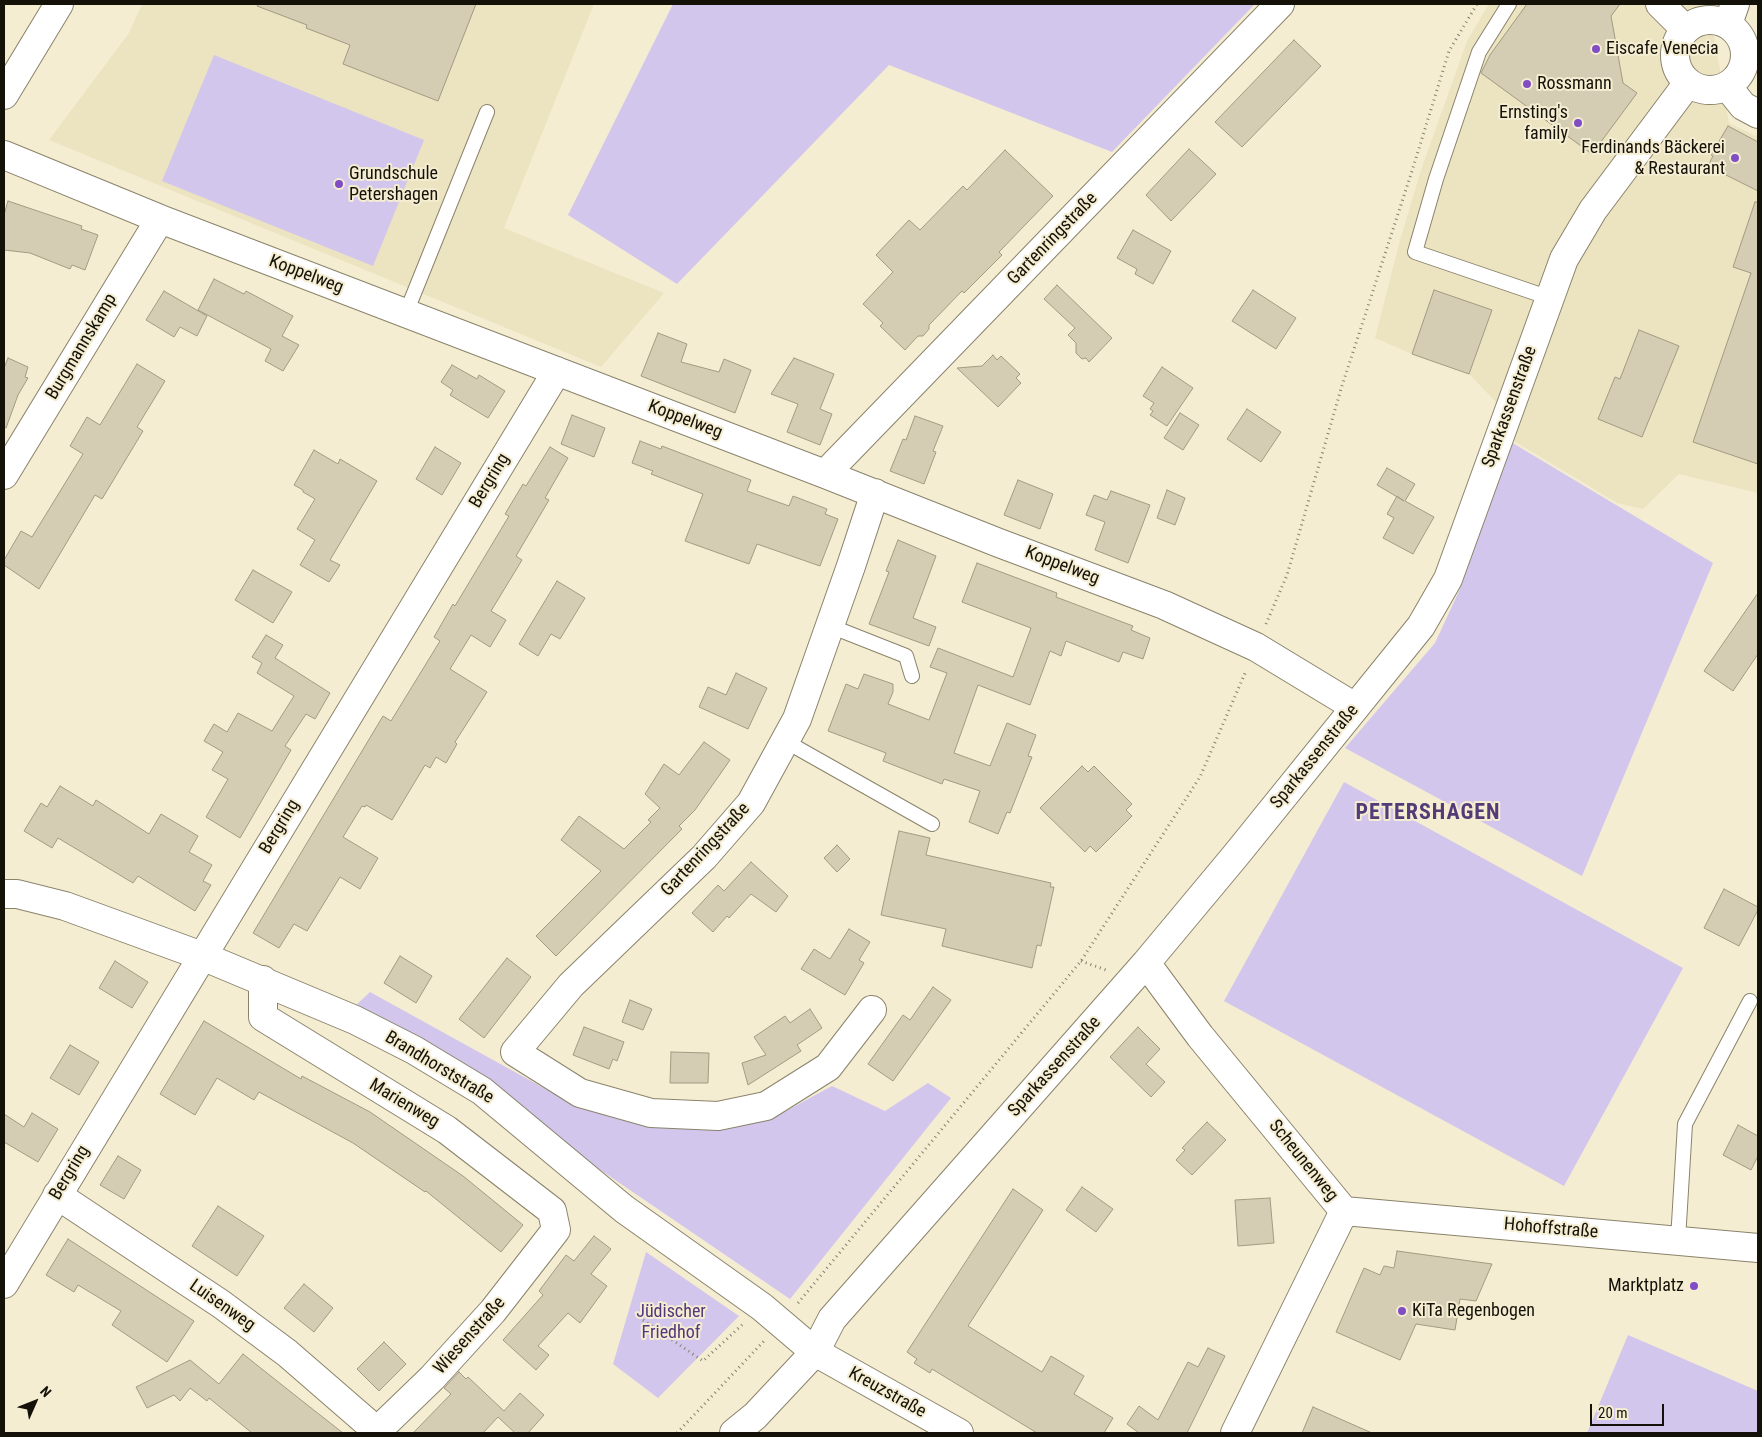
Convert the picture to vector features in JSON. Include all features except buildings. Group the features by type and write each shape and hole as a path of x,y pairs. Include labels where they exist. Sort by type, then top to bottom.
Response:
{"street":[{"path":"4,95 59,4"},
{"name":"Gartenringstraße","path":"825,474 1280,4"},
{"path":"1660,4 1685,29"},
{"path":"1731,14 1745,48 1745,63 1739,76 1727,86 1716,90 1703,90 1682,78 1676,66 1674,53 1677,40 1685,29 1698,21 1731,14"},
{"name":"Sparkassenstraße","path":"734,1433 755,1416 815,1352 832,1319 1146,964 1421,626 1448,579 1564,259 1593,210 1688,82"},
{"path":"1727,86 1743,106 1758,114"},
{"name":"Koppelweg","path":"4,155 160,219 557,370 999,543 1164,605 1256,647 1355,707"},
{"name":"Burgmannskamp","path":"4,475 160,219"},
{"name":"Bergring","path":"4,1284 557,370"},
{"name":"Gartenringstraße","path":"872,1010 828,1067 766,1106 718,1116 651,1113 580,1093 515,1052 572,985 704,857 751,803 797,719 875,493"},
{"name":"Brandhorststraße","path":"4,894 17,894 65,906 202,956 263,980 354,1020 414,1050 482,1091 624,1209 772,1315 815,1352"},
{"name":"Scheunenweg","path":"1146,964 1200,1036 1344,1210 1235,1433"},
{"name":"Marienweg","path":"263,980 263,1017 447,1130 552,1210 556,1230"},
{"name":"Luisenweg","path":"57,1195 221,1304 287,1353 376,1432"},
{"name":"Hohoffstraße","path":"1344,1210 1758,1248"},
{"name":"Wiesenstraße","path":"376,1432 432,1378 493,1311 556,1230"},
{"name":"Kreuzstraße","path":"815,1352 959,1433"}],"lane":[{"path":"1509,4 1479,52 1415,252 1550,298"},
{"path":"406,313 487,112"},
{"path":"830,626 906,656 912,676"},
{"path":"785,741 932,824"},
{"path":"1678,1240 1685,1124 1750,1001"}],"path":[{"path":"677,1433 772,1315 1080,961 1200,777 1287,575 1341,389 1412,171 1448,51 1477,4"},
{"path":"643,1320 703,1361 772,1315"}],"shaded area":[{"name":"Grundschule Petershagen","path":"142,4 594,4 504,228 664,293 601,367 49,140 129,33"},
{"path":"1489,4 1713,4 1710,12 1729,123 1758,137 1758,493 1679,474 1643,509 1617,503 1507,437 1495,401 1469,374 1412,354 1375,338 1400,240 1422,167 1467,41"}],"green space":[{"path":"673,4 1255,4 1112,152 889,65 677,284 568,215"},
{"path":"214,55 424,140 373,266 162,181"},
{"path":"1511,442 1713,563 1582,876 1345,748 1435,643 1460,589"},
{"path":"1344,782 1683,968 1564,1186 1224,1001"},
{"path":"370,992 571,1103 720,1128 771,1119 832,1086 885,1111 928,1083 951,1098 790,1299 552,1137 353,1008"},
{"name":"Jüdischer Friedhof","path":"646,1252 739,1316 658,1398 613,1364"},
{"path":"1628,1335 1758,1391 1758,1433 1587,1433"}],"place":[{"name":"Eiscafe Venecia","path":"1596,49"},
{"name":"Rossmann","path":"1527,84"},
{"name":"Ernsting's family","path":"1578,123"},
{"name":"Ferdinands Bäckerei & Restaurant","path":"1735,158"},
{"name":"Grundschule Petershagen","path":"339,184"},
{"name":"Marktplatz","path":"1694,1286"},
{"name":"KiTa Regenbogen","path":"1402,1311"}],"district":[{"name":"PETERSHAGEN","path":"1428,813"}]}
